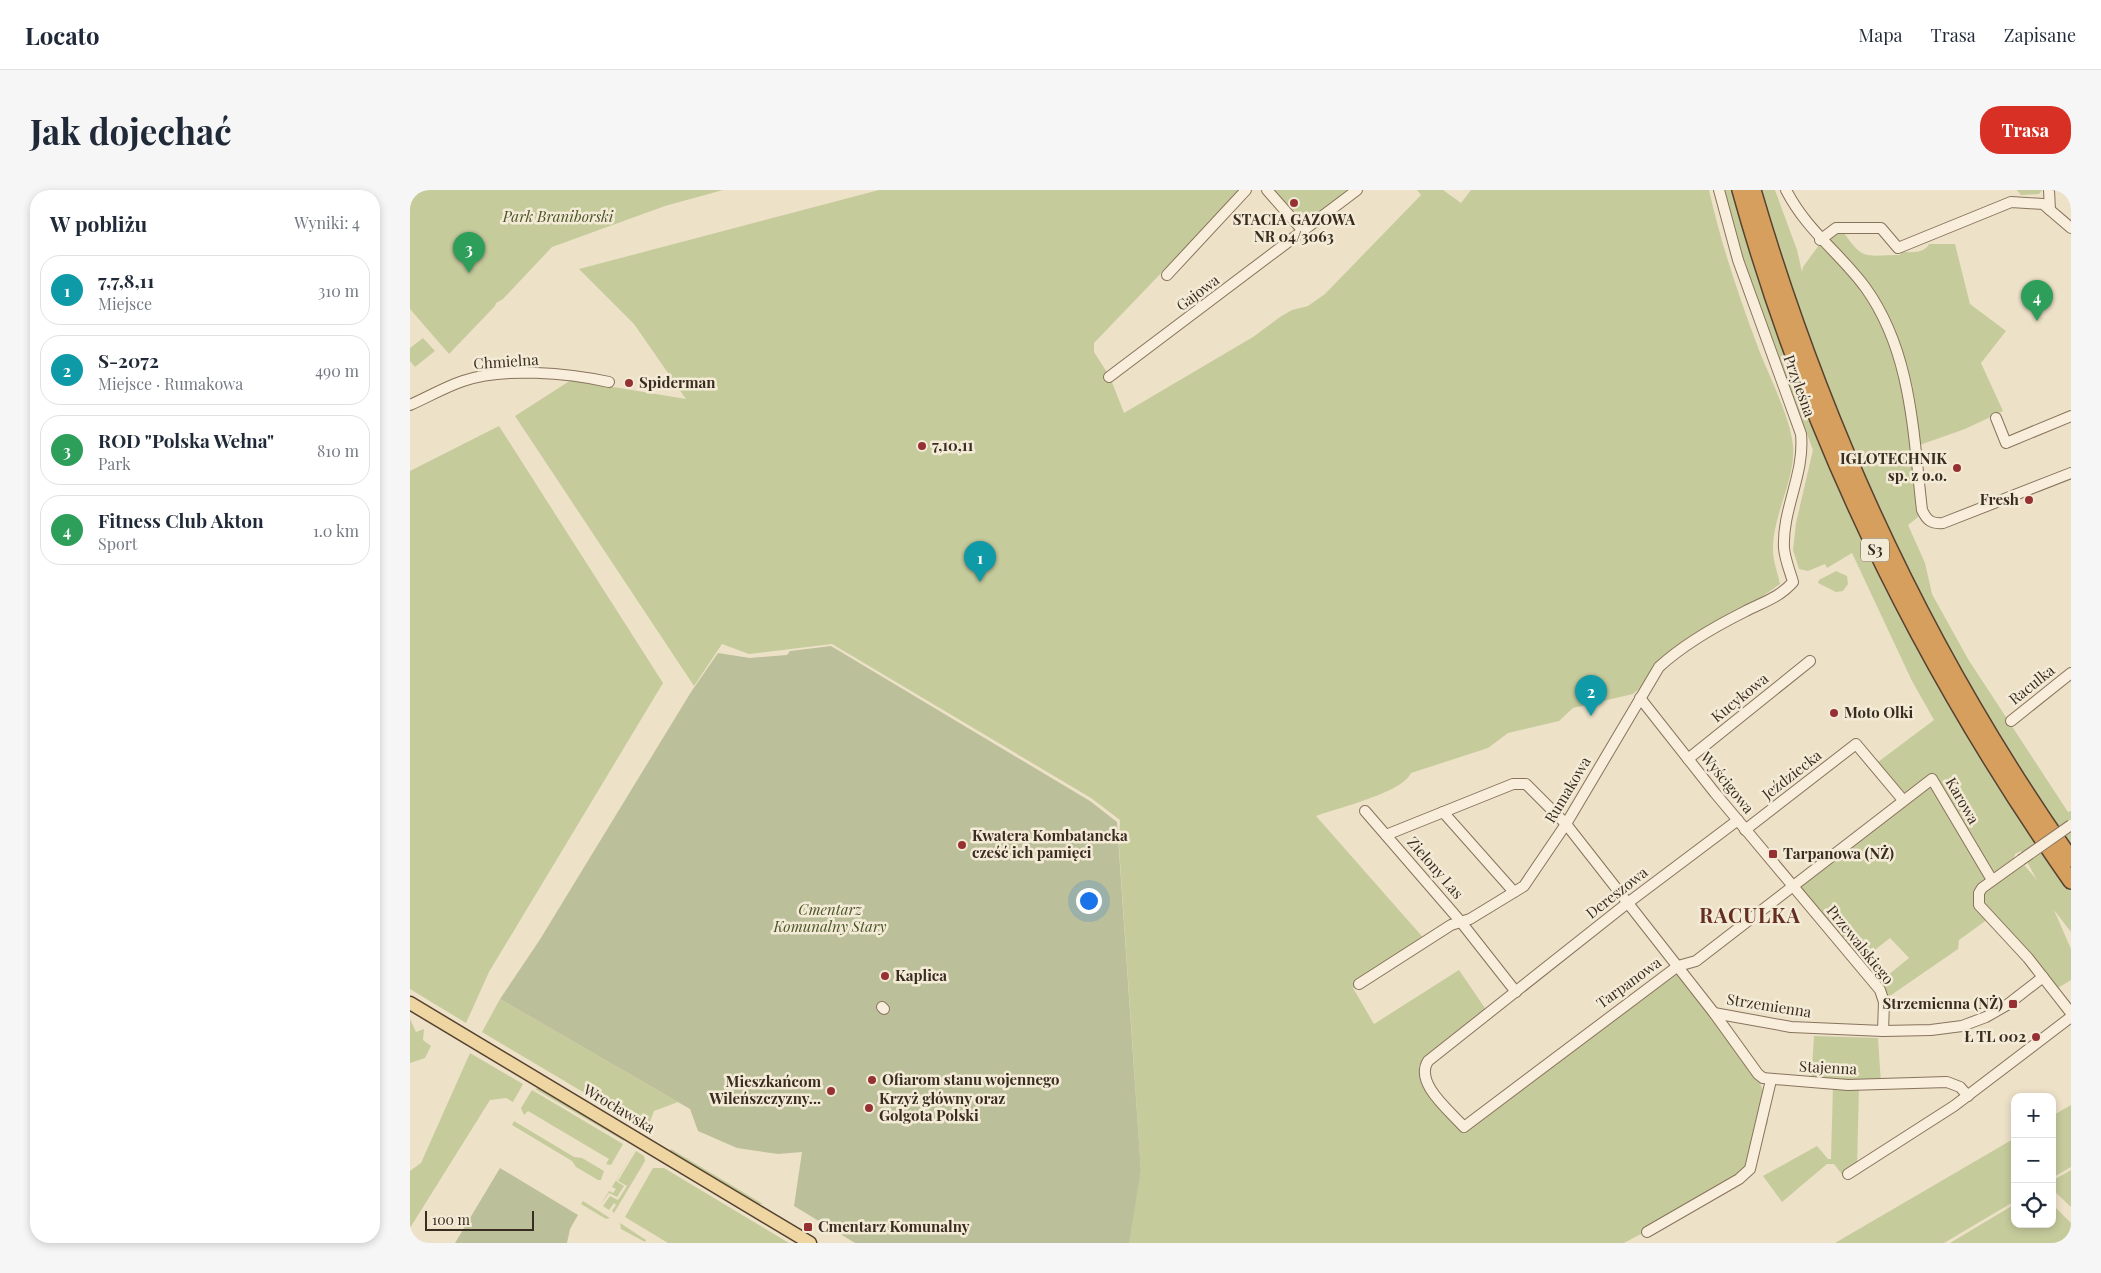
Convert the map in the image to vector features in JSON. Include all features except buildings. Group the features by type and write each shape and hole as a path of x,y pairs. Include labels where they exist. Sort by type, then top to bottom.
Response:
{"highway":[{"name":"S3","path":"1740,190 1769,287 1795,360 1821,429 1872,544 1962,715 2017,803 2071,881"},
{"name":"S3","path":"1753,190 1807,357 1855,477 1883,538 1911,596 1974,709 2007,764 2071,859"}],"main road":[{"name":"Wrocławska","path":"410,1003 810,1243"}],"street":[{"path":"1168,275 1246,190"},
{"path":"1267,190 1304,232"},
{"name":"Gajowa","path":"1109,378 1357,190"},
{"name":"Przyleśna","path":"1719,190 1741,268 1801,434 1801,465 1784,537 1785,556 1793,582 1783,593"},
{"path":"1786,190 1802,218 1820,240 1864,286 1876,304 1896,344 1907,390 1922,510 1926,518 1934,524 1944,523 2071,473"},
{"path":"2049,190 2050,210"},
{"path":"1820,240 1836,228 1881,228 1898,248 2003,204 2038,202 2071,228"},
{"name":"Chmielna","path":"410,405 464,381 484,376 530,373 610,382"},
{"path":"1996,418 2006,442 2071,416"},
{"name":"Rumakowa","path":"1359,984 1451,925 1462,922 1514,892 1531,878 1566,824 1658,667 1671,656 1745,611 1783,593"},
{"name":"Kucykowa","path":"1688,759 1810,660"},
{"name":"Raculka","path":"2011,721 2071,673"},
{"name":"Wyścigowa","path":"1640,698 1792,886"},
{"name":"Jeździecka","path":"1745,830 1856,744 1903,800"},
{"name":"Karowa","path":"1903,800 1932,780 1992,880"},
{"name":"Zielony Las","path":"1386,835 1520,783 1532,788 1566,824"},
{"name":"Tarpanowa","path":"1428,1061 1425,1066 1425,1079 1434,1093 1464,1127 1678,966 1696,960 1903,800"},
{"name":"Zielony Las","path":"1365,811 1462,922"},
{"path":"1443,812 1514,892"},
{"name":"Dereszowa","path":"1428,1061 1628,903 1738,820"},
{"name":"Strzemienna","path":"1566,824 1714,1013 1786,1026 1883,1031 1931,1030 1976,1022 2007,1006 2043,977"},
{"path":"2071,825 1992,880 1979,893 1979,905 2043,977 2071,1013"},
{"name":"Przewalskiego","path":"1792,886 1880,990 1884,1002 1883,1031"},
{"path":"1462,922 1516,992"},
{"path":"1646,1232 1739,1179 1750,1169 1771,1080 1758,1074 1714,1013"},
{"path":"1848,1174 1968,1096 2071,1017"},
{"name":"Stajenna","path":"1771,1080 1848,1085 1947,1082 1960,1087 1968,1096"}],"green space":[{"name":"Park Braniborski","path":"410,190 723,190 665,206 552,247 503,299 496,303 449,354 410,309"},
{"path":"879,190 1241,190 1094,343 1094,352 1110,377 1124,413 1253,337 1280,317 1292,310 1308,306 1325,294 1421,195 1417,190 1443,190 1461,203 1471,190 1709,190 1719,230 1738,290 1759,350 1784,411 1793,446 1791,471 1776,524 1774,538 1773,555 1780,584 1763,596 1764,600 1730,615 1633,694 1573,708 1559,721 1508,733 1488,748 1411,773 1405,780 1383,793 1316,816 1427,942 1353,988 1374,1024 1459,970 1489,1014 1419,1066 1419,1073 1464,1126 1678,969 1689,991 1702,1002 1759,1080 1768,1105 1768,1122 1743,1179 1624,1243 1128,1243 1141,1171 1119,847 1120,820 1091,798 832,644 749,654 722,644 694,686 515,416 571,380 686,399 634,324 579,269"},
{"path":"1273,190 1349,190 1306,223"},
{"path":"1722,190 1775,190 1797,250 1802,272 1803,267 1822,241 1842,230 1855,247 1861,252 1872,256 1917,252 1929,244 1955,244 1970,304 2006,331 1981,363 2003,411 1965,429 1914,447 1923,513 1908,525 1925,563 1932,594 1968,659 2068,812 2071,811 2071,932 2054,910 2071,949 2071,980 2053,991 1988,919 1959,940 1958,949 1884,1000 1876,985 1909,958 1890,938 1857,964 1791,888 1903,801 1874,765 1934,720 1912,681 1852,553 1827,568 1825,564 1808,571 1799,569 1793,550 1796,523 1813,450 1752,289","holes":["2021,851 2037,880 2020,860 2014,858 2015,854"]},
{"path":"2017,190 2042,190 2039,194 2021,195"},
{"path":"423,338 435,351 415,367 410,361 410,348"},
{"path":"499,426 663,683 489,972 466,1023 410,989 410,471"},
{"path":"1836,571 1847,576 1848,584 1843,591 1836,592 1818,583 1819,580"},
{"name":"Cmentarz Komunalny Stary","path":"831,646 1090,801 1117,822 1141,1171 1129,1243 855,1243 794,1206 802,1152 778,1154 737,1148 698,1131 690,1109 500,999 539,941 691,692 718,653 750,658 787,655 790,651"},
{"path":"500,999 678,1102 654,1111 647,1130 482,1032"},
{"path":"410,1019 416,1032 424,1029 423,1040 431,1046 425,1058 410,1063"},
{"path":"1814,1036 1878,1038 1881,1084 1859,1086 1857,1168 1844,1177 1834,1164 1827,1164 1782,1202 1763,1176 1817,1146 1828,1159 1831,1159 1833,1085 1811,1083"},
{"path":"470,1053 523,1084 513,1102 506,1098 490,1100 410,1228 410,1171 421,1163"},
{"path":"538,1088 622,1136 624,1141 535,1089"},
{"path":"532,1090 623,1144 611,1165 606,1164 609,1159 528,1111 524,1115 521,1108"},
{"path":"2071,1105 2071,1167 2056,1176 2056,1138 2056,1114"},
{"path":"514,1121 574,1157 582,1158 604,1171 601,1180 576,1167 572,1161 512,1125"},
{"path":"2011,1140 2011,1203 1944,1243 1835,1243"},
{"path":"671,1149 763,1204 758,1204 670,1151"},
{"path":"634,1150 616,1181 624,1186 617,1197 609,1193 601,1204 609,1191 613,1193 616,1189 612,1187"},
{"path":"636,1151 644,1156 645,1161 614,1213 612,1211 616,1205 614,1203 609,1210 603,1206 610,1196 618,1200 627,1186 618,1181"},
{"path":"500,1168 578,1215 570,1229 567,1243 455,1243"},
{"path":"653,1168 664,1168 789,1243 668,1243 625,1217"},
{"path":"2071,1170 2071,1207 2056,1193 2056,1179"},
{"path":"583,1201 610,1218 606,1219 581,1204"},
{"path":"2011,1206 2011,1228 2056,1228 2056,1208 2071,1223 2071,1243 1950,1243"},
{"path":"620,1223 646,1240 645,1242 621,1229"}],"place":[{"name":"STACIA GAZOWA NR 04/3063","path":"1294,203"},
{"name":"ROD \"Polska Wełna\"","path":"469,273"},
{"name":"Fitness Club Akton","path":"2037,321"},
{"name":"Spiderman","path":"629,383"},
{"name":"7,10,11","path":"922,446"},
{"name":"IGLOTECHNIK sp. z o.o.","path":"1957,468"},
{"name":"Fresh","path":"2029,500"},
{"name":"7,7,8,11","path":"980,582"},
{"name":"Moto Olki","path":"1834,713"},
{"name":"S-2072","path":"1591,716"},
{"name":"Kwatera Kombatancka cześć ich pamięci","path":"962,845"},
{"name":"Tarpanowa (NŻ)","path":"1773,854"},
{"name":"Kaplica","path":"885,976"},
{"name":"Strzemienna (NŻ)","path":"2013,1004"},
{"name":"Ł TL 002","path":"2036,1037"},
{"name":"Ofiarom stanu wojennego","path":"872,1080"},
{"name":"Mieszkańcom Wileńszczyzny...","path":"831,1091"},
{"name":"Krzyż główny oraz Golgota Polski","path":"869,1108"},
{"name":"Cmentarz Komunalny","path":"808,1227"}],"district":[{"name":"RACULKA","path":"1750,916"}]}
